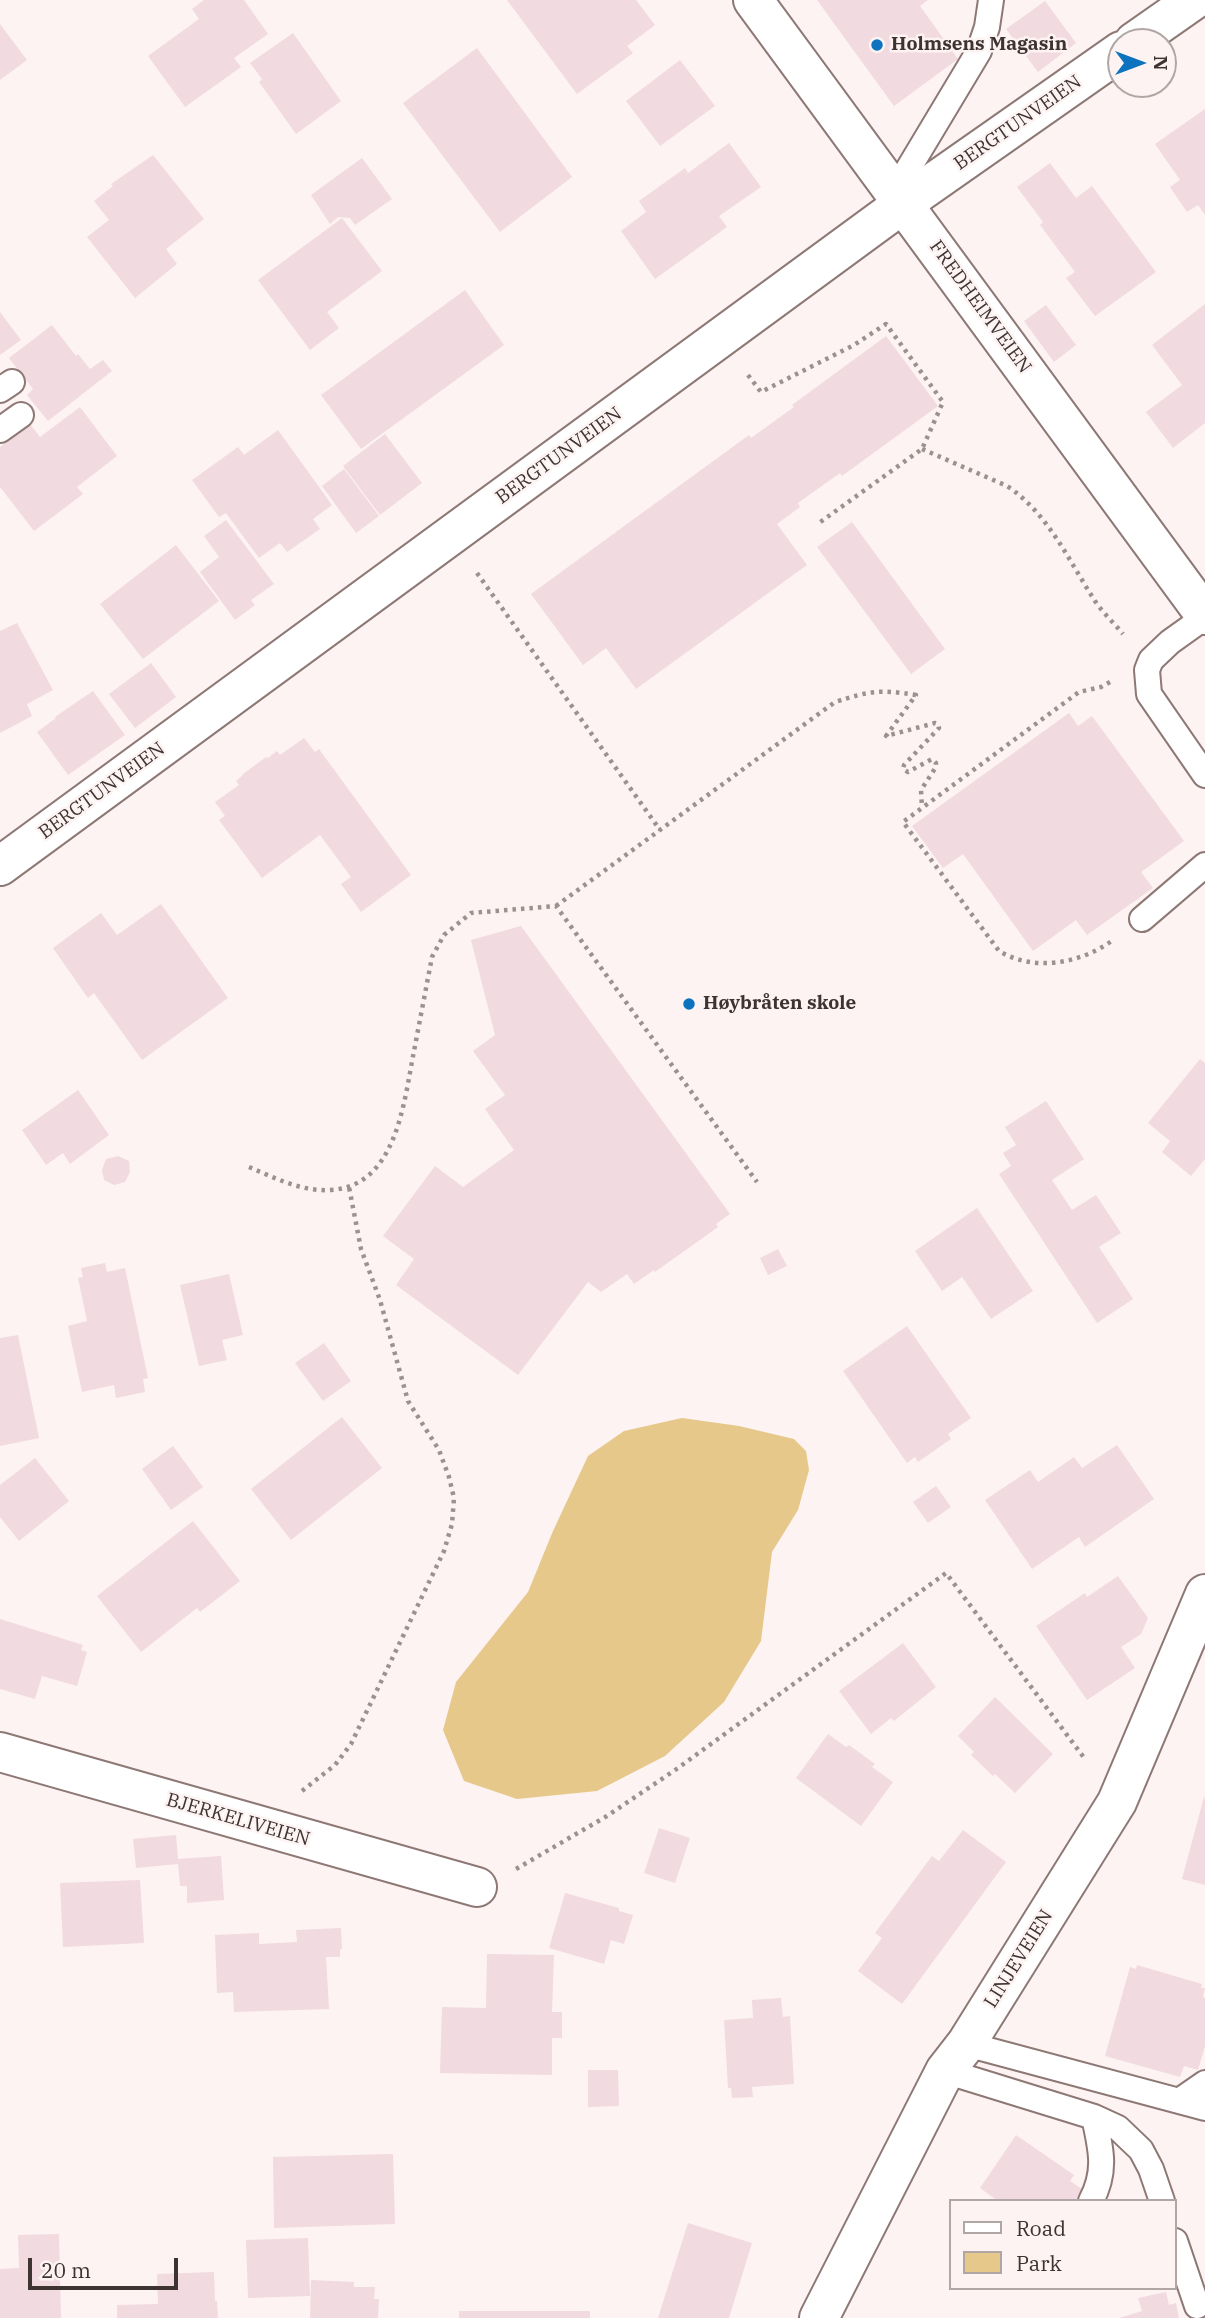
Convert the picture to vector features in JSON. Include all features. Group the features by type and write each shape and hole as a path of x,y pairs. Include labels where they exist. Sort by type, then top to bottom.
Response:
{"street":[{"name":"FREDHEIMVEIEN","path":"753,0 1205,616"},
{"path":"1154,28 1194,0"},
{"name":"BERGTUNVEIEN","path":"0,866 720,338 899,197 1107,60"},
{"name":"LINJEVEIEN","path":"818,2318 956,2057 1117,1802 1205,1594"},
{"name":"BJERKELIVEIEN","path":"0,1752 477,1887"}],"lane":[{"path":"899,197 979,51 987,27 991,0"},
{"path":"0,430 21,415"},
{"path":"1205,616 1170,642 1151,660 1147,670 1149,694 1205,775"},
{"path":"1142,919 1205,865"},
{"path":"956,2057 1205,2108"},
{"path":"956,2057 1118,2128 1141,2150 1161,2199"},
{"path":"1180,2101 1205,2083"},
{"path":"1092,2199 1099,2185 1102,2169 1101,2146 1094,2117"},
{"path":"1177,2247 1197,2306"}],"path":[{"path":"720,338 761,392 854,345 886,324 943,402 922,449 819,523"},
{"path":"922,449 1020,494 1047,526 1097,604 1135,649 1151,660"},
{"path":"450,535 660,831"},
{"path":"1101,687 1090,688 1070,698 903,822 999,951 1011,958 1035,963 1079,958 1108,943 1142,919"},
{"path":"249,1167 312,1190 331,1191 349,1187 369,1174 386,1155 400,1124 432,957 443,935 471,913 556,906 835,702 867,691 916,695 886,736 938,724 939,728 903,769 908,772 932,759 936,763 921,790 922,807"},
{"path":"556,906 757,1182"},
{"path":"281,1832 291,1802 335,1765 351,1744 443,1551 452,1524 454,1498 449,1477 439,1450 408,1401 380,1300 362,1249 349,1187"},
{"path":"477,1887 525,1865 607,1816 678,1768 946,1573 1117,1802"}],"green space":[{"path":"682,1418 739,1426 794,1439 806,1451 809,1470 798,1510 772,1552 761,1641 724,1702 665,1756 597,1791 517,1799 464,1781 443,1730 456,1682 528,1592 588,1456 624,1431"}],"building":[{"path":"204,0 244,0 268,34 234,58 241,67 185,107 148,56 199,19 192,9"},
{"path":"507,0 636,0 655,25 627,46 633,53 577,94"},
{"path":"817,0 928,0 920,6 958,59 894,106"},
{"path":"1045,1 1076,43 1038,72 1006,29"},
{"path":"0,24 27,60 0,80"},
{"path":"293,33 341,101 296,134 259,82 262,79 250,63"},
{"path":"477,48 572,177 500,232 403,103"},
{"path":"680,60 715,106 660,146 626,101"},
{"path":"1205,109 1205,215 1198,205 1187,212 1170,187 1180,180 1155,144"},
{"path":"729,143 761,187 719,216 727,227 655,279 621,231 646,212 639,201 685,168 688,173"},
{"path":"153,155 204,219 166,249 177,264 135,298 87,237 109,220 94,201 113,186 111,184"},
{"path":"362,158 392,199 355,225 350,218 338,217 330,224 311,195"},
{"path":"1050,163 1076,198 1092,186 1156,272 1095,316 1066,278 1075,272 1040,225 1043,222 1017,187"},
{"path":"342,218 382,271 327,312 339,328 310,350 258,280"},
{"path":"465,290 504,345 361,449 321,395"},
{"path":"1205,304 1205,423 1173,448 1146,412 1182,385 1152,345"},
{"path":"1046,305 1076,345 1054,362 1024,321"},
{"path":"0,312 21,340 0,355"},
{"path":"52,325 90,369 103,360 112,371 48,421 27,395 33,389 9,358"},
{"path":"886,336 938,406 842,476 840,473 798,503 800,507 777,524 807,565 636,689 606,648 583,665 531,594 749,435 751,438 794,407 792,405"},
{"path":"80,407 117,456 77,487 83,494 34,531 0,487 0,447 30,424 40,437"},
{"path":"278,430 332,505 313,519 320,529 287,552 280,543 259,558 226,513 219,517 192,480 238,447 244,455"},
{"path":"385,434 422,483 380,515 343,466"},
{"path":"344,469 379,516 356,533 322,486"},
{"path":"226,520 274,584 251,600 255,605 235,620 200,572 219,557 204,536"},
{"path":"852,522 945,649 911,674 817,547"},
{"path":"176,545 219,601 143,659 100,604"},
{"path":"17,623 53,690 27,704 32,716 0,733 0,631"},
{"path":"151,663 176,697 135,728 109,694"},
{"path":"93,691 125,735 68,775 37,732"},
{"path":"1069,713 1078,726 1092,716 1184,841 1141,872 1153,888 1087,935 1076,920 1033,951 963,854 943,868 912,826"},
{"path":"304,738 315,752 319,749 411,875 361,912 341,884 351,877 320,835 262,878 219,820 225,816 215,802 239,785 236,781 243,774 266,757 277,751 280,755"},
{"path":"161,904 228,998 142,1060 94,993 88,998 53,948 101,913 117,935"},
{"path":"521,926 730,1214 716,1224 718,1227 634,1284 627,1274 601,1292 588,1282 518,1375 396,1285 414,1259 383,1236 435,1166 463,1187 514,1150 485,1109 505,1095 473,1051 495,1035 471,940"},
{"path":"1200,1059 1205,1063 1205,1159 1191,1176 1162,1152 1170,1141 1148,1123"},
{"path":"78,1090 109,1135 70,1164 63,1153 46,1165 22,1130"},
{"path":"1046,1101 1084,1159 1052,1180 1072,1210 1096,1195 1121,1233 1099,1247 1133,1299 1097,1323 999,1174 1011,1166 1003,1153 1016,1145 1005,1127"},
{"path":"118,1156 129,1161 130,1172 125,1182 114,1185 104,1180 102,1170 106,1159"},
{"path":"977,1208 1033,1291 991,1319 962,1277 942,1291 915,1251"},
{"path":"778,1249 787,1266 768,1275 760,1258"},
{"path":"105,1263 107,1272 125,1268 148,1378 143,1379 145,1392 116,1398 114,1385 82,1392 68,1326 87,1321 78,1278 83,1277 81,1268"},
{"path":"229,1274 243,1335 222,1340 227,1360 199,1366 180,1285"},
{"path":"907,1326 971,1418 948,1434 951,1439 918,1462 915,1457 907,1463 843,1371"},
{"path":"18,1335 39,1438 0,1446 0,1338"},
{"path":"324,1343 351,1381 323,1401 295,1363"},
{"path":"342,1417 382,1468 291,1540 251,1489"},
{"path":"1117,1445 1154,1499 1085,1547 1079,1537 1032,1569 985,1500 1030,1470 1038,1482 1074,1457 1082,1468"},
{"path":"173,1446 203,1487 171,1510 142,1469"},
{"path":"35,1458 69,1501 19,1541 0,1517 0,1485"},
{"path":"936,1486 951,1507 928,1523 913,1502"},
{"path":"193,1521 240,1581 200,1612 197,1608 141,1652 97,1596"},
{"path":"1118,1576 1148,1618 1141,1634 1121,1647 1135,1668 1087,1700 1036,1626 1085,1593 1087,1597"},
{"path":"0,1619 83,1645 81,1650 87,1652 77,1686 42,1676 35,1699 0,1689"},
{"path":"903,1643 936,1687 894,1721 891,1718 871,1734 839,1691"},
{"path":"995,1697 1053,1754 1015,1793 971,1755 974,1752 958,1736"},
{"path":"828,1734 875,1764 872,1767 893,1782 861,1826 796,1778"},
{"path":"1205,1798 1205,1885 1182,1879"},
{"path":"659,1828 690,1838 675,1883 644,1873"},
{"path":"963,1830 1006,1862 902,2004 858,1971 882,1938 875,1933 932,1856 939,1861"},
{"path":"176,1835 178,1859 221,1856 224,1900 187,1903 187,1886 180,1886 178,1864 136,1868 133,1839"},
{"path":"140,1880 144,1943 63,1947 60,1883"},
{"path":"565,1893 619,1908 619,1911 633,1915 624,1944 611,1940 604,1964 549,1948"},
{"path":"341,1928 340,1957 326,1957 329,2009 234,2012 233,1992 217,1993 215,1935 259,1933 259,1944 297,1942 296,1930"},
{"path":"487,1954 554,1955 552,2012 562,2012 562,2038 552,2038 552,2075 440,2073 442,2007 486,2008"},
{"path":"1137,1965 1202,1984 1201,1988 1205,1988 1205,2046 1198,2070 1184,2066 1180,2077 1105,2056 1130,1967 1136,1969"},
{"path":"781,1998 783,2017 790,2016 794,2084 752,2087 753,2097 732,2098 731,2088 728,2088 724,2020 753,2018 752,2000"},
{"path":"588,2070 618,2070 619,2106 588,2107"},
{"path":"1016,2135 1074,2175 1070,2181 1082,2189 1076,2199 995,2199 980,2188"},
{"path":"393,2154 395,2224 274,2228 273,2157"},
{"path":"688,2223 752,2243 729,2318 658,2318"},
{"path":"59,2234 61,2318 0,2318 0,2269 19,2268 18,2235"},
{"path":"308,2238 310,2296 248,2298 246,2240"},
{"path":"214,2272 218,2318 117,2318 117,2305 158,2304 157,2274"},
{"path":"311,2280 354,2282 354,2287 375,2287 374,2299 379,2299 378,2318 310,2318"},
{"path":"1166,2292 1169,2305 1176,2303 1179,2318 1119,2318 1142,2311 1138,2298"},
{"path":"459,2311 590,2311 590,2318 459,2318"}],"place":[{"name":"Holmsens Magasin","path":"877,45"},
{"name":"Høybråten skole","path":"689,1004"}]}
